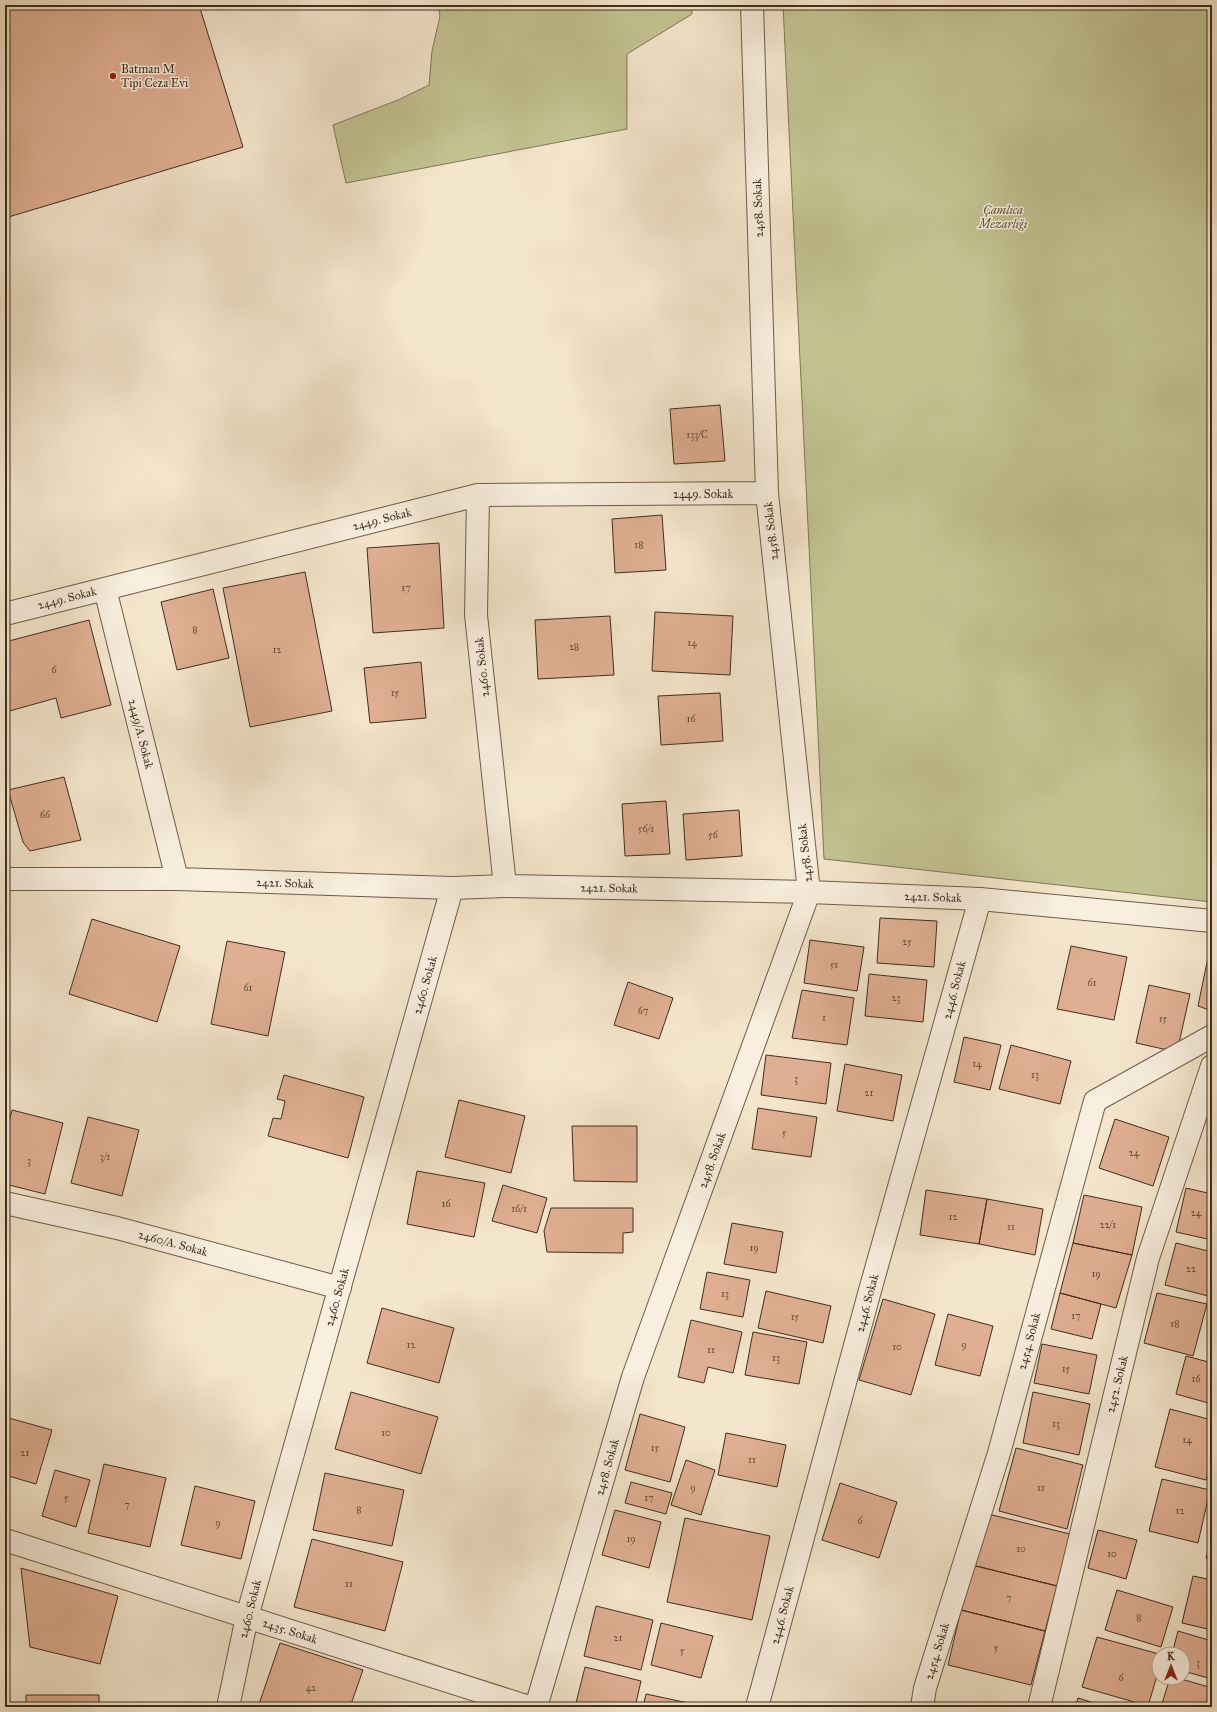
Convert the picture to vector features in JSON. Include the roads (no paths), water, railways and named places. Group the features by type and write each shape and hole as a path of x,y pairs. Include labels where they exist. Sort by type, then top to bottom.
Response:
{"street":[{"name":"2458. Sokak","path":"536,1707 634,1377 809,892 767,493 752,5"},
{"name":"2449. Sokak","path":"5,614 478,495 767,493"},
{"name":"2460. Sokak","path":"478,495 476,615 505,886"},
{"name":"2449/A. Sokak","path":"105,589 177,879"},
{"name":"2421. Sokak","path":"5,879 177,879 452,888 505,886 809,892 980,899 1212,921"},
{"name":"2460. Sokak","path":"228,1707 247,1617 452,888"},
{"name":"2446. Sokak","path":"758,1707 869,1294 980,899"},
{"name":"2454. Sokak","path":"922,1707 925,1688 998,1453 1095,1101 1212,1036"},
{"name":"2452. Sokak","path":"1039,1707 1148,1258 1212,1066"},
{"name":"2460/A. Sokak","path":"5,1202 117,1228 340,1288"},
{"name":"2435. Sokak","path":"5,1540 529,1707"}],"place":[{"name":"Batman M Tipi Ceza Evi","path":"113,76"}],"park label":[{"name":"Çamlıca Mezarlığı","path":"1003,217"}]}
